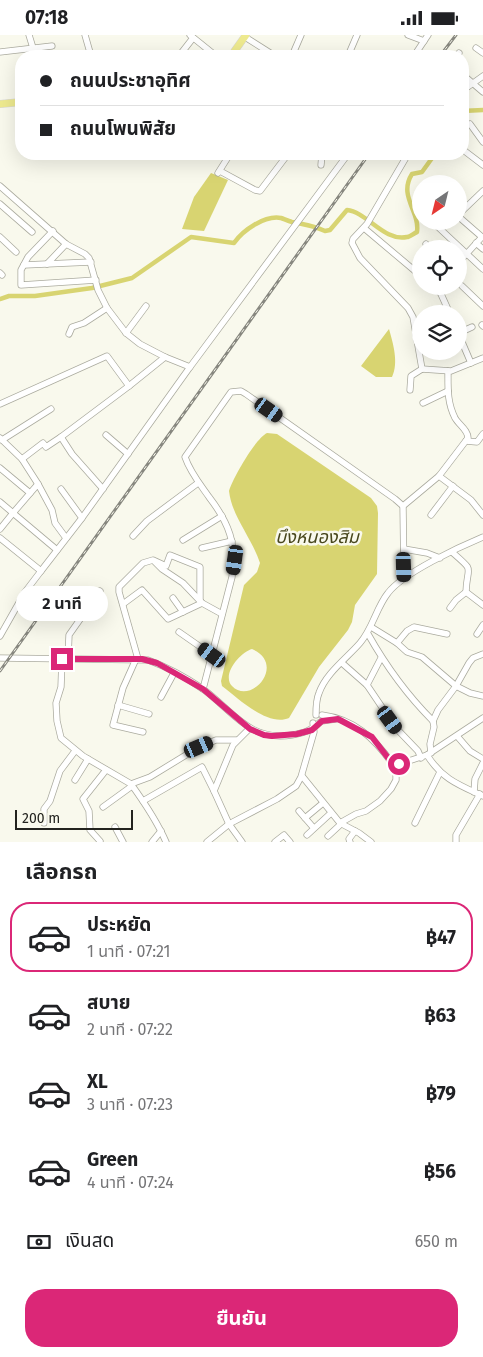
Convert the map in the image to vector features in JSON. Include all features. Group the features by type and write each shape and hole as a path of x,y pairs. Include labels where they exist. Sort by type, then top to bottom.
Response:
{"main road":[{"path":"235,50 245,36"},
{"path":"0,104 15,103"}],"street":[{"path":"29,35 33,48"},
{"path":"85,35 89,50"},
{"path":"295,50 301,35"},
{"path":"351,50 357,35"},
{"path":"408,35 424,41"},
{"path":"418,50 428,35"},
{"path":"183,50 191,36 204,50"},
{"path":"245,36 266,50"},
{"path":"0,51 52,46"},
{"path":"476,48 483,53"},
{"path":"469,87 483,76"},
{"path":"469,80 483,92"},
{"path":"470,124 483,142"},
{"path":"469,154 483,165"},
{"path":"226,160 219,172 260,191 283,160"},
{"path":"321,160 321,165"},
{"path":"0,636 25,592 82,518 190,367 344,160"},
{"path":"404,160 367,224 353,239 352,243 360,258 408,309 413,317 422,369"},
{"path":"0,186 66,244 85,254 90,262 107,308 126,333 140,344 190,367"},
{"path":"468,206 483,191"},
{"path":"0,204 32,232"},
{"path":"367,224 412,267"},
{"path":"468,224 482,237 467,254 483,269"},
{"path":"441,230 452,240"},
{"path":"53,231 28,257 21,270 21,285 97,284"},
{"path":"0,237 16,251"},
{"path":"476,243 483,249"},
{"path":"47,264 66,244"},
{"path":"24,265 90,262"},
{"path":"467,291 483,306"},
{"path":"126,333 146,306"},
{"path":"69,334 72,327 84,323 107,308"},
{"path":"467,330 472,327"},
{"path":"467,353 471,363"},
{"path":"0,404 107,356 129,386"},
{"path":"22,459 43,443 46,447 61,437 165,357"},
{"path":"410,390 412,376 422,369 448,371 483,358"},
{"path":"403,506 439,476 468,438 468,433 456,420 451,408 448,391 448,371"},
{"path":"203,689 235,560 232,541 222,516 198,483 184,457 231,392 241,391 403,506 404,578"},
{"path":"423,403 448,391"},
{"path":"51,409 1,439 22,459 38,484 52,510 55,523 66,539"},
{"path":"466,441 476,442 483,434"},
{"path":"106,435 128,454"},
{"path":"61,437 72,454 103,489"},
{"path":"0,467 30,493"},
{"path":"439,476 471,500 483,515"},
{"path":"133,536 146,521 198,483"},
{"path":"0,529 38,484"},
{"path":"430,515 453,486"},
{"path":"62,489 82,518"},
{"path":"0,502 57,550"},
{"path":"183,540 222,516"},
{"path":"208,841 229,824 292,790 300,782 318,720 317,703 319,691 368,633 382,601 391,589 404,578 483,537"},
{"path":"0,538 42,571"},
{"path":"202,548 232,541"},
{"path":"404,549 427,553 440,558"},
{"path":"450,607 456,599 466,592 469,572 468,567 452,552"},
{"path":"143,732 113,725 118,705 137,659 119,587 143,563 153,561 166,566 170,555 200,567 201,602"},
{"path":"153,561 183,583 201,602 222,614"},
{"path":"122,604 142,590 168,619 201,602"},
{"path":"100,591 69,635 62,687 56,703 57,721 61,738 75,751 131,785 162,831 166,842"},
{"path":"466,592 483,605"},
{"path":"173,598 183,612"},
{"path":"477,634 483,625"},
{"path":"371,627 397,643 407,652 422,657 456,687 483,697"},
{"path":"397,643 407,631 414,627 447,634"},
{"path":"179,632 212,655"},
{"path":"368,633 381,658 433,721 434,727 429,754 440,772 457,784 479,794"},
{"path":"433,721 438,710 456,687 469,663 474,658 483,654"},
{"path":"0,658 137,659 157,663 203,689 250,729 264,735 288,735 308,731 318,720 338,719 372,737 392,763 396,765"},
{"path":"367,685 381,658"},
{"path":"342,663 367,685 396,728 418,751 421,757"},
{"path":"161,697 174,673"},
{"path":"118,705 149,714"},
{"path":"396,765 429,754 483,718"},
{"path":"214,791 236,740 250,729"},
{"path":"458,736 470,751 483,759"},
{"path":"103,807 131,785 150,777 199,747 216,740 236,740"},
{"path":"44,823 44,809 50,801 60,771 75,751"},
{"path":"75,780 88,759"},
{"path":"456,842 456,835 479,794 476,779 483,763"},
{"path":"328,836 341,823 356,814 371,809 380,801 396,780 396,765"},
{"path":"143,801 202,767 229,824 242,842"},
{"path":"100,841 90,830 89,811 83,799 106,770"},
{"path":"415,823 440,772"},
{"path":"302,776 341,823 371,842"},
{"path":"305,818 323,803"},
{"path":"299,811 312,827"},
{"path":"307,835 331,813"},
{"path":"115,827 123,842"},
{"path":"152,842 162,831"},
{"path":"350,842 349,839 355,831"},
{"path":"275,842 284,835 290,842"}],"water":[{"path":"211,173 228,180 204,231 182,229 194,197"},
{"path":"389,329 395,353 394,371 392,377 376,377 361,366"},
{"name":"บึงหนองสิม","path":"267,433 277,434 371,498 377,506 378,513 377,574 355,605 352,622 348,630 319,667 289,718 281,720 272,719 254,710 222,686 221,681 244,585 257,572 260,563 234,510 229,491 245,459","holes":["252,649 262,656 266,664 266,673 262,681 248,691 240,691 232,686 229,676 238,659"]}],"waterway":[{"path":"469,111 483,110"},
{"path":"0,299 9,296 35,296 92,288 132,278 191,237 234,243 243,233 261,221 268,219 281,218 325,231 330,230 347,210 362,216 391,235 408,237 417,232 416,217 408,196 408,182 412,174 422,172 431,160"}],"railway":[{"path":"445,50 456,35"},
{"path":"0,671 365,160"}],"route":[{"path":"62,659 142,659 157,663 203,689 250,729 264,735 304,733 312,730 322,721 338,719 372,737 392,763 399,764"}]}
